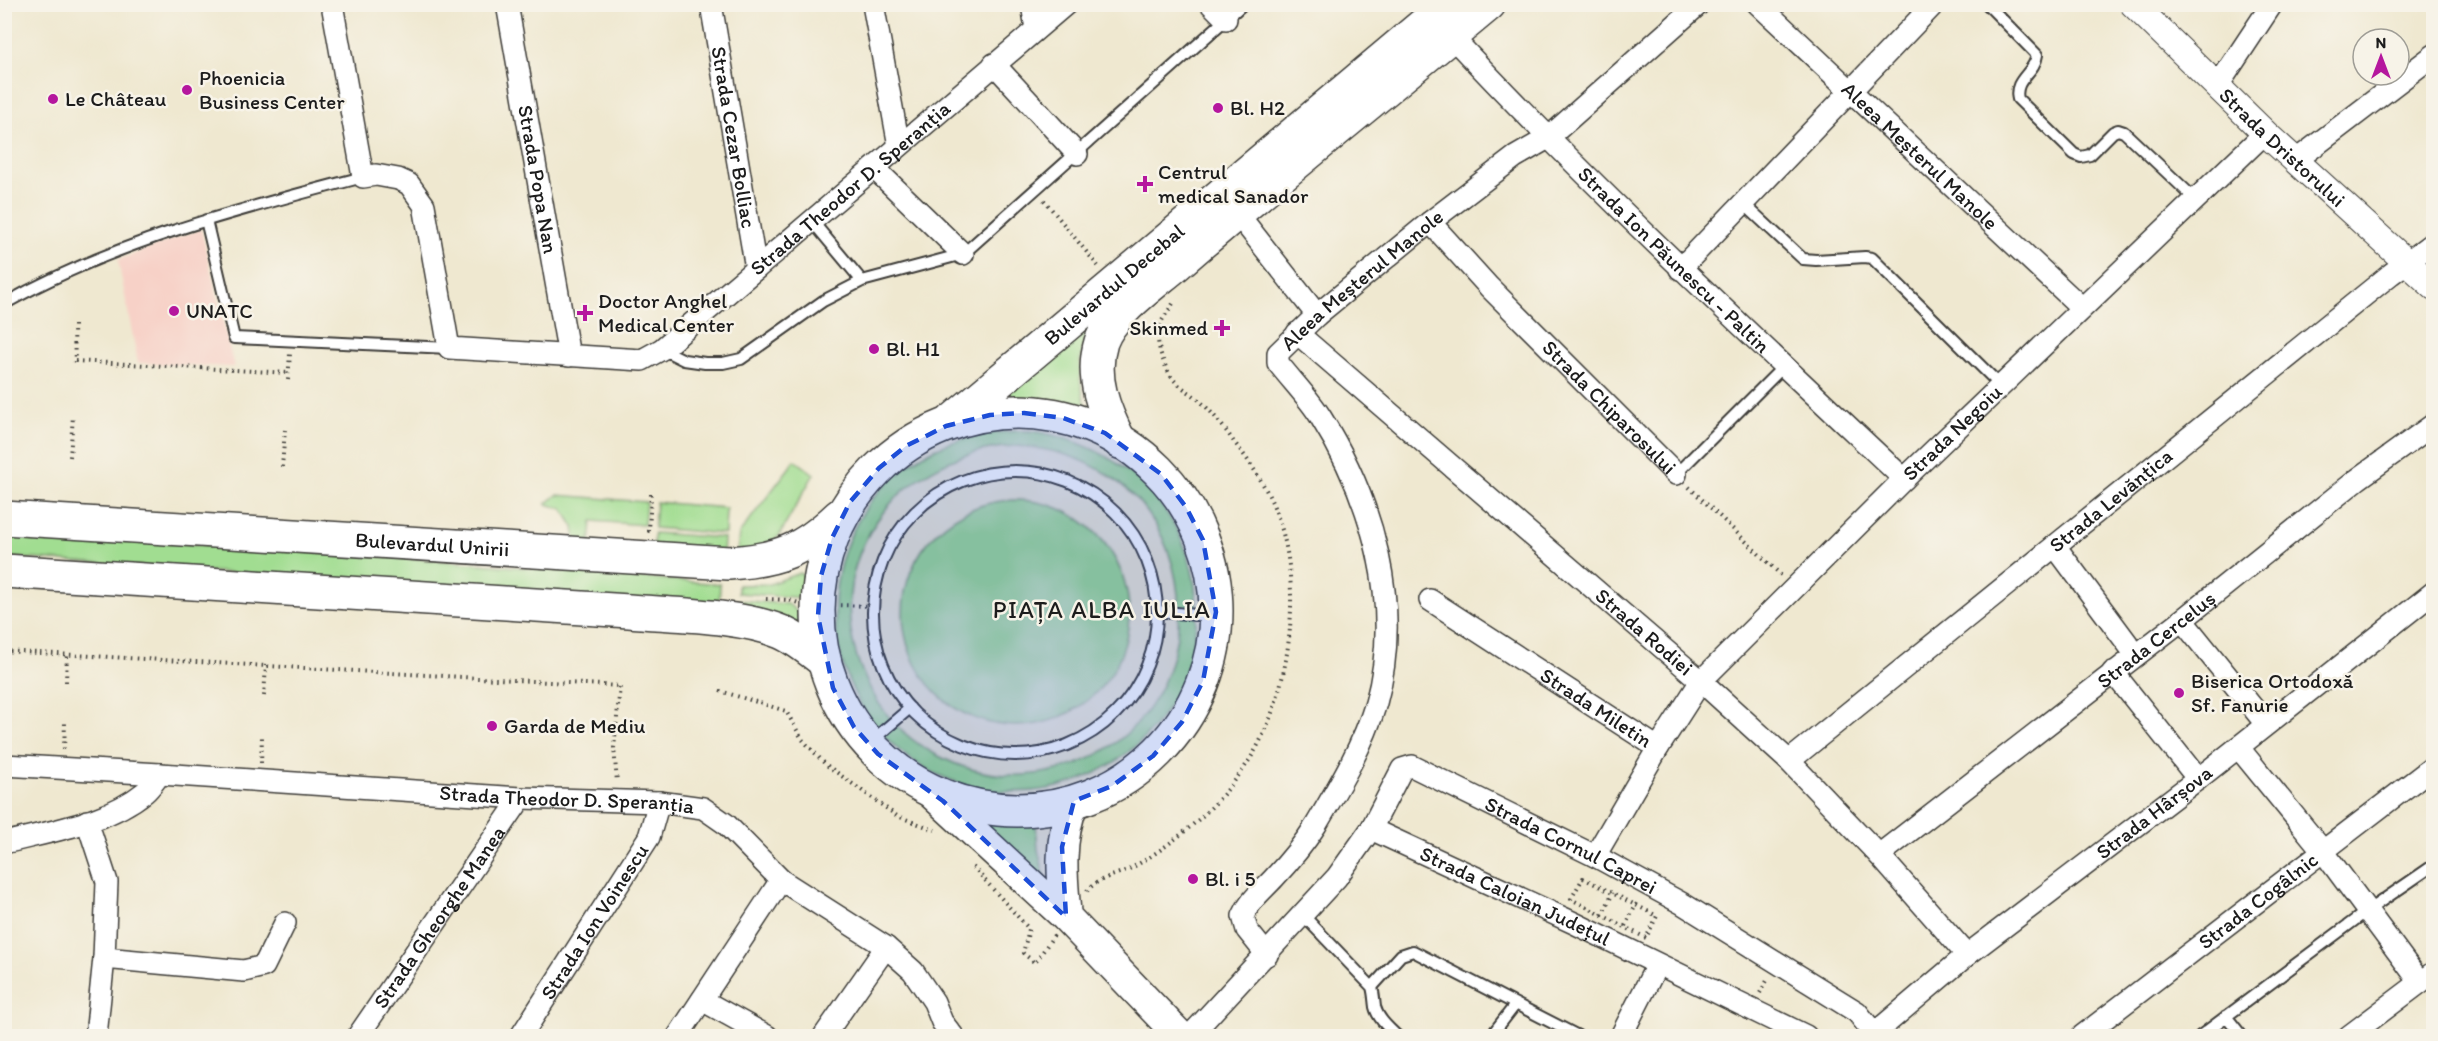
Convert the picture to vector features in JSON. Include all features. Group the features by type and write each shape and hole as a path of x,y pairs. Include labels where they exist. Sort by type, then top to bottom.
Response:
{"main road":[{"name":"Bulevardul Decebal","path":"946,426 1444,14 1490,4"},
{"name":"Bulevardul Decebal","path":"1120,442 1107,416 1097,377 1098,356 1104,335 1117,316 1237,213 1444,14"},
{"path":"926,788 955,800 998,809 1036,809 1074,801 1103,790 1125,778 1153,756 1188,713 1203,681 1212,652 1216,617 1212,570 1203,540 1181,499 1161,474 1120,442 1084,425 1035,414 990,415 946,426 919,438 894,455 865,482 845,511 827,552 819,586 818,626 824,660 841,704 868,744 892,766 926,788 1066,917 1180,1036"},
{"name":"Bulevardul Unirii","path":"4,518 729,563 766,560 780,556 812,539 845,511"},
{"path":"4,571 629,611 725,620 776,630 795,639 824,660"},
{"path":"1066,917 1062,847 1068,816 1074,801"}],"street":[{"path":"332,4 363,177 376,175 398,178 417,192 424,205 449,348"},
{"name":"Strada Popa Nan","path":"507,4 569,356"},
{"name":"Strada Cezar Bolliac","path":"711,4 756,269"},
{"path":"873,4 899,146"},
{"path":"1032,4 1036,28"},
{"name":"Strada Theodor D. Speranția","path":"449,348 642,360 662,349 1066,4"},
{"name":"Aleea Meșterul Manole","path":"1267,955 1247,930 1243,916 1249,903 1304,843 1357,753 1375,705 1381,679 1386,624 1383,575 1365,511 1335,443 1320,416 1278,363 1278,353 1317,315 1430,222 1515,156 1548,138 1699,4"},
{"name":"Aleea Meșterul Manole","path":"1758,4 2081,308"},
{"path":"1680,269 1934,4"},
{"name":"Strada Dristorului","path":"2133,4 2265,133 2433,287"},
{"path":"2217,87 2272,4"},
{"name":"Strada Ion Păunescu - Paltin","path":"1444,14 1548,138 1680,269 1904,479"},
{"path":"2295,161 2433,55"},
{"path":"994,64 1077,154"},
{"name":"Strada Negoiu","path":"1658,748 1701,681 1904,479 2265,133"},
{"path":"874,168 963,254"},
{"path":"1237,213 1317,315"},
{"name":"Strada Chiparosului","path":"1430,222 1489,287 1676,474"},
{"name":"Strada Levănțica","path":"1789,761 2433,242"},
{"name":"Strada Rodiei","path":"1297,333 1701,681 1789,761 1879,855 1967,955"},
{"name":"Strada Cerceluș","path":"1879,855 2182,620 2358,479 2433,424"},
{"path":"2055,546 2136,655"},
{"name":"Strada Hârșova","path":"1875,1035 1967,955 2198,779 2433,592"},
{"name":"Strada Miletin","path":"1430,600 1658,748 1595,856"},
{"path":"2182,620 2266,724"},
{"path":"2113,672 2198,779"},
{"path":"2238,747 2323,851 2367,911 2427,977 2349,1036"},
{"name":"Strada Theodor D. Speranția","path":"4,765 521,798 659,802 703,808 726,824 781,880 886,946 913,971 934,1002 942,1022 953,1036"},
{"name":"Strada Cornul Caprei","path":"1371,829 1402,769 1413,766 1595,856 1683,904 1777,962"},
{"name":"Strada Cogâlnic","path":"2082,1036 2433,766"},
{"path":"4,843 87,822 132,801 147,791 160,774"},
{"name":"Strada Gheorghe Manea","path":"358,1036 521,798"},
{"name":"Strada Ion Voinescu","path":"521,1036 649,837 659,802"},
{"path":"87,822 107,882 104,958 96,1036"},
{"path":"1190,1036 1337,877 1371,829"},
{"name":"Strada Caloian Județul","path":"1371,829 1597,924 1657,965 1806,1036"},
{"path":"678,1036 781,880"},
{"path":"104,958 244,971 264,966 285,923"},
{"path":"824,1036 886,946"},
{"path":"1777,962 1857,1012 1875,1035"},
{"path":"1621,1036 1657,965"},
{"path":"702,1000 767,1036"}],"lane":[{"path":"662,349 684,360 705,363 723,363 741,359 823,301 862,280 963,254 1077,154 1218,12 1243,4"},
{"path":"1987,4 2037,55 2036,63 2019,82 2016,91 2018,99 2074,154 2081,157 2090,154 2114,132 2118,130 2124,132 2195,199"},
{"path":"4,304 110,255 206,220 363,177"},
{"path":"1743,203 1803,259 1816,261 1872,258 2002,387"},
{"path":"206,220 234,338 449,348"},
{"path":"812,221 862,280"},
{"path":"1676,474 1784,366"},
{"path":"1014,472 1040,474 1065,481 1089,492 1114,512 1135,537 1147,560 1154,585 1157,611 1155,636 1149,659 1133,692 1118,711 1099,727 1067,745 1031,754 1007,754 983,751 943,735 910,708 894,687 883,664 875,639 873,606 877,581 888,550 902,528 919,509 940,493 963,481 988,474 1014,472"},
{"path":"1157,611 1216,617"},
{"path":"868,744 910,708"},
{"path":"2200,1036 2367,911 2433,865"},
{"path":"1303,915 1372,987 1375,1006 1380,1017 1396,1036"},
{"path":"1372,987 1401,955 1413,951 1578,1036"},
{"path":"1491,1036 1515,1005"},
{"path":"2226,1017 2242,1036"}],"path":[{"path":"1036,190 1114,286"},
{"path":"969,862 1029,929 1023,953 1035,963 1066,917 1092,885 1132,867 1162,849 1191,826 1222,795 1252,754 1273,712 1286,661 1291,610 1289,562 1276,513 1254,467 1198,399 1180,387 1169,374 1159,350 1159,326 1175,301"},
{"path":"74,325 75,364 289,373"},
{"path":"288,380 291,341"},
{"path":"70,457 73,416"},
{"path":"282,467 285,430"},
{"name":"Strada Chiparosului","path":"1676,474 1793,588"},
{"path":"649,531 651,494"},
{"path":"834,605 873,606"},
{"path":"4,651 620,686 614,748 617,801"},
{"path":"66,682 67,654"},
{"path":"264,696 266,665"},
{"path":"720,691 786,711 802,739 825,765 897,816 939,832"},
{"path":"63,769 65,723"},
{"path":"1583,878 1657,916 1646,938 1624,927 1597,924 1571,899 1583,878"},
{"path":"1597,924 1613,893"},
{"path":"1624,927 1636,905"},
{"path":"1751,1010 1777,962"}],"highlighted area":[{"path":"1024,413 1063,418 1105,433 1161,474 1186,507 1203,540 1216,612 1203,681 1182,722 1153,756 1112,786 1074,801 1062,847 1066,917 943,801 878,754 854,727 833,688 818,616 821,576 832,538 850,502 879,468 906,446 946,426 990,415"}],"shaded area":[{"name":"UNATC","path":"201,229 234,367 138,363 118,260"}],"green space":[{"path":"1083,329 1088,334 1084,344 1080,373 1089,413 1046,402 1004,397"},
{"path":"1030,431 1070,440 1107,457 1138,480 1164,509 1183,542 1194,579 1196,619 1189,661 1179,689 1155,726 1134,748 1108,766 1078,780 1047,789 1014,792 971,787 921,766 899,750 869,717 848,678 837,637 836,595 844,554 861,515 888,481 937,448 976,436","holes":["1015,446 1087,463 1138,501 1169,552 1179,610 1169,669 1140,720 1091,758 1023,775 1000,775 965,767 922,747 894,723 879,704 867,682 853,640 850,598 857,560 875,524 900,494 933,470 971,454"]},
{"path":"795,460 814,474 779,536 769,545 737,553 739,534"},
{"path":"557,495 646,502 644,525 592,521 590,544 576,543 574,527 563,509 546,504"},
{"path":"1016,500 1038,502 1059,509 1079,519 1096,533 1110,550 1120,570 1127,591 1129,613 1127,635 1120,656 1110,676 1096,693 1079,707 1059,717 1038,724 1016,726 994,724 973,717 953,707 936,693 922,676 912,656 905,635 903,613 905,591 912,570 922,550 936,533 953,519 973,509 994,502"},
{"path":"656,502 726,508 725,534 654,528"},
{"path":"4,532 384,556 720,584 719,607 5,557"},
{"path":"654,533 724,538 723,556 653,551"},
{"path":"799,573 804,575 802,598 738,593 738,585 770,584"},
{"path":"737,600 788,604 799,613 800,626 737,607"},
{"path":"980,821 1013,825 1036,824 1038,850 1049,896"}],"place":[{"name":"Phoenicia Business Center","path":"187,90"},
{"name":"Le Château","path":"53,99"},
{"name":"Bl. H2","path":"1218,108"},
{"name":"Centrul medical Sanador","path":"1145,184"},
{"name":"UNATC","path":"174,311"},
{"name":"Doctor Anghel Medical Center","path":"585,313"},
{"name":"Skinmed","path":"1222,328"},
{"name":"Bl. H1","path":"874,349"},
{"name":"Biserica Ortodoxă Sf. Fanurie","path":"2179,693"},
{"name":"Garda de Mediu","path":"492,726"},
{"name":"Bl. i 5","path":"1193,879"}],"district":[{"name":"PIAȚA ALBA IULIA","path":"1102,610"}]}
